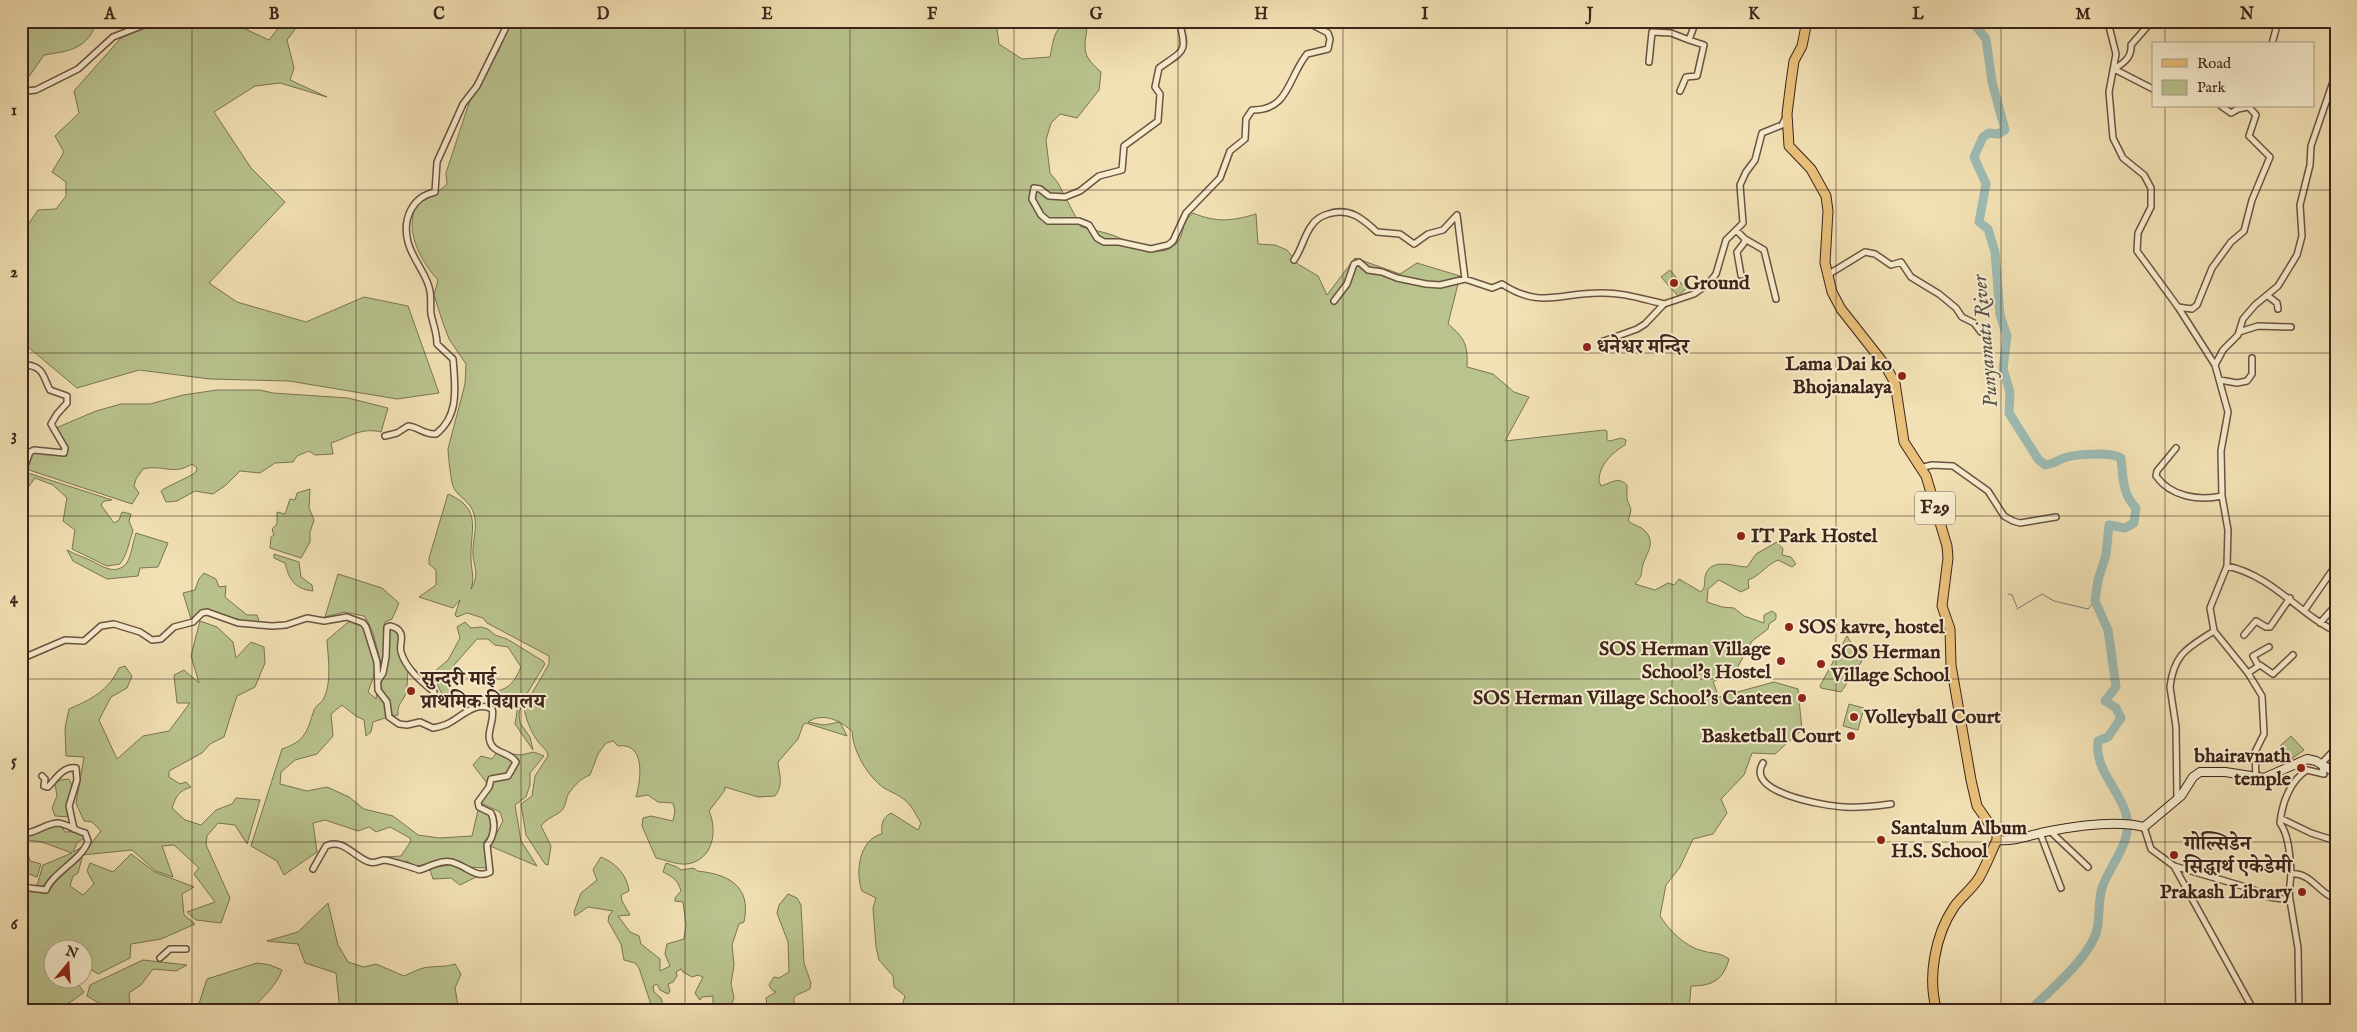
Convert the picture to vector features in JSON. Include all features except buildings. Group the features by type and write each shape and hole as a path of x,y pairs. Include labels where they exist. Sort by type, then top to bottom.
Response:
{"main road":[{"name":"F29","path":"1807,21 1802,46 1794,61 1787,114 1790,146 1811,170 1826,196 1828,211 1825,263 1832,292 1840,309 1885,365 1895,383 1904,442 1926,476 1947,546 1948,558 1942,606 1950,629 1952,665 1971,780 1977,806 1995,832 1997,840"},
{"path":"1937,1011 1932,996 1932,981 1938,948 1945,925 1954,908 1978,880 1997,840"}],"street":[{"path":"21,96 27,91 36,90 78,69 113,37 154,21"},
{"path":"385,436 397,433 408,426 417,428 422,433 436,434 443,429 453,408 457,394 453,359 437,344 431,314 430,287 408,243 407,223 414,203 425,194 435,192 437,162 463,104 477,86 509,21"},
{"path":"1179,21 1185,42 1182,52 1159,68 1155,87 1160,94 1158,121 1124,146 1122,170 1099,176 1080,190 1065,197 1049,196 1040,189 1034,188 1032,199 1044,219 1048,221 1084,223 1104,242 1119,242 1146,249 1168,245 1173,241 1186,213 1220,178 1230,151 1245,139 1246,119 1252,110 1262,110 1280,102 1306,54 1328,49 1330,39 1328,33 1305,21"},
{"path":"1689,40 1696,21"},
{"path":"2106,21 2116,54 2108,92 2113,138 2123,158 2144,175 2151,188 2152,207 2138,233 2137,250 2178,307 2215,365 2228,412 2221,451 2222,496 2228,530 2227,566 2210,608 2214,631 2260,690 2263,702 2264,734 2262,743 2256,752 2256,778"},
{"path":"2114,69 2126,62 2132,51 2131,45 2152,21"},
{"path":"2273,42 2278,21"},
{"path":"1649,62 1652,32 1671,33 1704,45 1697,76 1686,76 1680,91"},
{"path":"2114,69 2152,88"},
{"path":"2240,332 2243,319 2254,305 2268,296 2278,286 2289,270 2300,246 2302,227 2300,205 2310,165 2311,146 2336,73"},
{"path":"2224,108 2231,113 2243,108"},
{"path":"2178,307 2192,309 2196,305 2212,268 2231,242 2244,231 2252,200 2270,157 2249,136 2256,115 2249,108"},
{"path":"1600,342 1637,329 1645,324 1664,304 1694,294 1713,279 1726,240 1743,223 1740,185 1746,172 1755,160 1762,133 1782,125 1787,114"},
{"path":"1294,260 1305,242 1311,225 1327,214 1344,211 1352,213 1367,222 1376,232 1400,234 1414,244 1428,234 1443,230 1457,215 1464,279"},
{"path":"1736,230 1745,239 1764,250 1776,299"},
{"path":"1741,275 1737,252 1744,244 1745,239"},
{"path":"1829,274 1865,252 1875,254 1891,265 1901,262 1911,277 1939,294 1956,308 1962,317 1974,323 1981,332"},
{"path":"1334,301 1347,284 1357,262 1368,270 1426,284 1440,285 1464,279 1492,288 1502,284 1513,291 1542,299 1612,293 1630,295 1664,304"},
{"path":"2268,296 2277,303 2278,310"},
{"path":"2215,365 2223,350 2240,332 2258,326 2291,327"},
{"path":"2220,380 2238,383 2247,381 2252,374 2252,358"},
{"path":"21,372 27,365 36,366 43,371 50,390 67,396 67,403 51,424 65,448 64,454 34,450 30,452 21,477"},
{"path":"2176,448 2157,471 2156,476 2158,479 2172,491 2202,499 2222,496"},
{"path":"1920,468 1932,465 1953,466 1989,493 2004,516 2013,521 2020,523 2056,517"},
{"path":"2227,566 2256,578 2290,598 2320,623 2336,632"},
{"path":"2304,611 2336,566"},
{"path":"21,584 21,595"},
{"path":"2244,635 2256,620 2266,627 2270,627 2290,598"},
{"path":"2320,623 2336,605"},
{"path":"21,662 23,658 65,640 84,641 101,626 109,624 136,631 156,640 160,639 174,627 193,622 202,613 207,612 238,623 272,626 286,625 307,618 324,621 348,617 363,623 366,627 375,653 379,679 378,690 387,702 389,716 399,724 420,722 433,728 448,724 459,715 473,709 483,706 492,709 490,740 494,748 512,756 516,762 508,776 492,779 478,802 479,807 491,814 494,821 491,840 487,845 490,872 482,874 469,872 452,862 433,863 419,870 388,860 375,863 365,860 342,846 332,844 326,846 313,869"},
{"path":"379,679 385,667 387,627 390,626 399,630 402,634 401,652 411,670 419,680 434,692"},
{"path":"2177,800 2178,758 2170,686 2171,675 2174,665 2183,652 2214,631"},
{"path":"2258,666 2253,656 2269,647"},
{"path":"2248,673 2258,666 2262,666 2274,674 2293,655"},
{"path":"2321,764 2336,748"},
{"path":"1997,840 2009,841 2050,831 2122,825 2141,826 2177,800 2193,777 2200,772 2225,772 2256,778 2271,776 2290,765 2307,759 2321,764 2336,773"},
{"path":"1763,763 1760,767 1760,777 1764,783 1803,800 1842,807 1863,808 1891,804"},
{"path":"2299,1011 2298,948 2289,887 2291,874 2286,831 2280,823 2286,798 2297,777 2310,769 2324,774 2321,764"},
{"path":"42,776 45,778 44,786 48,787 65,770 76,768 77,780 69,806 74,829"},
{"path":"2281,819 2336,842"},
{"path":"21,833 30,833 58,823 85,833 88,841 70,866 54,876 46,890 21,886"},
{"path":"2141,826 2151,849 2174,866 2249,888 2269,897 2290,900"},
{"path":"2050,831 2088,867"},
{"path":"2040,833 2061,888"},
{"path":"2174,866 2254,1011"},
{"path":"2291,874 2300,873 2328,896 2336,899"},
{"path":"160,958 170,948 186,949"}],"green space":[{"path":"21,21 97,21 89,38 77,47 44,55 21,88"},
{"path":"159,21 228,21 269,40 284,21 301,21 287,40 294,68 290,80 327,97 280,83 255,86 214,112 251,168 285,202 209,283 237,302 306,322 364,297 408,306 439,393 397,399 289,381 210,379 139,370 77,388 28,347 21,352 21,235 38,210 56,209 66,196 66,182 52,172 64,152 55,136 79,113 74,91 121,38"},
{"path":"510,21 996,21 999,44 1022,59 1050,57 1059,29 1069,25 1077,26 1087,29 1085,49 1088,58 1101,72 1099,90 1077,118 1060,114 1051,123 1046,140 1050,173 1058,183 1081,227 1111,235 1146,249 1163,251 1177,243 1184,224 1193,213 1217,220 1256,214 1258,244 1275,245 1287,250 1298,264 1318,276 1327,295 1355,258 1400,274 1417,263 1460,276 1448,324 1464,342 1467,353 1467,367 1493,374 1514,392 1529,397 1505,441 1604,430 1607,431 1607,440 1621,438 1626,440 1625,445 1615,452 1604,465 1599,481 1601,486 1617,481 1624,482 1627,485 1627,499 1631,510 1628,521 1643,529 1650,539 1650,548 1643,564 1641,576 1635,584 1655,590 1668,583 1674,585 1679,579 1701,592 1704,587 1705,577 1712,567 1723,564 1747,567 1756,554 1777,542 1783,549 1782,555 1791,557 1796,564 1792,567 1778,560 1774,562 1748,580 1749,588 1741,592 1719,580 1708,589 1707,602 1722,607 1734,608 1744,616 1764,623 1764,615 1772,611 1776,614 1776,619 1769,624 1768,629 1752,641 1736,670 1713,682 1719,697 1774,682 1798,689 1802,730 1775,754 1752,753 1744,775 1721,799 1727,813 1713,834 1693,839 1680,867 1666,885 1660,916 1673,932 1690,946 1722,955 1729,959 1724,972 1711,983 1691,986 1689,1011 900,1011 905,996 894,987 893,976 879,960 873,908 876,898 862,891 859,866 868,842 882,834 883,822 888,815 891,813 918,830 921,823 905,800 884,788 872,777 858,755 852,731 840,723 847,736 806,723 803,725 798,739 778,762 780,783 775,796 758,797 725,787 725,790 709,811 712,819 713,836 708,851 703,857 687,864 656,858 642,826 643,818 651,816 673,821 675,811 673,803 658,802 648,795 636,797 640,772 637,756 627,746 618,746 613,741 606,743 598,754 590,775 581,780 571,790 562,810 541,826 551,846 548,865 545,864 526,835 521,804 532,796 535,776 548,756 531,729 524,707 549,664 549,656 487,623 483,618 467,613 457,617 455,615 460,600 453,608 419,597 436,585 436,570 429,564 429,558 448,494 466,506 470,513 473,529 471,558 473,578 471,589 476,576 473,556 474,514 467,502 457,493 453,486 448,452 465,384 466,364 449,339 443,323 434,295 438,280 417,249 412,225 413,214 426,192 438,192 447,184 446,173 469,103 499,50","holes":["819,718 839,722 824,725 808,722"]},
{"name":"Ground","path":"1670,270 1686,289 1678,296 1661,277"},
{"path":"217,390 260,390 273,393 348,398 388,408 381,432 367,431 356,433 331,443 333,454 315,455 309,451 297,456 293,462 275,463 260,473 240,471 226,485 213,494 195,491 177,501 166,502 161,491 196,472 197,468 192,464 173,470 143,469 136,479 134,486 139,493 132,504 26,469 31,454 34,451 66,456 67,449 56,428 96,411 121,404 150,404 183,395"},
{"path":"25,472 112,500 104,501 101,505 114,523 119,520 122,512 131,514 129,521 133,531 126,553 120,564 107,566 72,549 75,530 63,521 67,498 53,485 35,478 21,497 21,481"},
{"path":"310,489 309,508 314,520 310,532 310,542 301,558 270,548 271,537 274,535 272,529 277,524 277,512 285,514 290,499 295,500 297,493"},
{"path":"136,533 168,543 158,567 140,568 138,576 107,579 73,561 67,550 104,567 117,569 127,563"},
{"path":"274,554 299,562 301,577 312,585 313,591 301,588 293,582 288,574 285,563 274,558"},
{"path":"204,573 216,579 219,587 226,586 225,597 247,615 257,615 259,621 255,623 203,612 191,619 183,593 195,590 199,579"},
{"path":"338,574 382,588 399,603 392,619 385,622 382,666 373,633 364,616 344,612 325,617"},
{"path":"353,618 364,622 377,667 368,692 376,699 377,691 386,703 388,717 373,722 371,732 366,736 364,720 342,705 331,714 333,736 317,754 295,760 281,772 280,784 307,791 327,787 349,797 364,809 393,816 418,835 439,838 472,836 478,810 488,812 494,817 494,829 484,842 486,868 468,867 452,859 416,866 406,861 399,863 386,857 401,856 411,841 410,838 390,827 376,832 369,827 358,831 325,820 313,823 317,852 284,875 277,861 251,846 282,749 301,739 314,710 323,700 328,684 329,669 327,640"},
{"path":"200,621 217,627 233,642 236,658 251,642 264,647 265,663 255,687 237,696 224,737 210,744 202,753 169,771 169,777 180,784 186,782 191,787 178,794 172,808 185,820 201,825 216,810 232,804 236,798 260,800 247,844 235,825 218,823 207,836 206,845 230,898 221,923 196,920 187,912 215,902 194,874 199,868 174,845 162,846 173,877 156,871 132,850 82,855 101,831 92,822 84,821 76,803 84,757 66,756 65,728 69,709 99,693 110,683 119,668 125,666 132,676 127,688 111,697 99,720 117,759 143,736 169,731 190,703 177,703 174,675 184,670 199,683 191,656"},
{"path":"465,622 471,628 481,627 488,629 495,635 507,639 543,661 545,664 523,700 519,714 520,723 530,737 533,750 515,724 516,702 509,697 495,694 512,683 521,667 508,647 495,645 488,639 477,639 454,665 450,698 444,698 437,684 435,671 448,660 460,638 457,627"},
{"path":"390,626 399,634 403,654 409,664 407,689 399,707 398,715 392,716 381,691 382,677 388,657 388,632"},
{"path":"1847,636 1862,661 1841,692 1821,688 1820,686"},
{"name":"Volleyball Court","path":"1849,704 1864,708 1858,730 1843,726"},
{"path":"2291,736 2304,750 2287,762 2280,746"},
{"path":"497,752 521,755 534,752 544,756 530,773 530,785 526,797 515,805 521,841 537,866 490,846 503,821 500,812 481,803 490,787 473,765 481,756 492,759"},
{"path":"69,779 72,787 68,804 71,817 55,816 52,808 57,796 55,784 60,780"},
{"path":"59,822 65,832 85,831 88,835 77,843 73,852 89,843 80,855 82,858 78,873 73,876 70,886 83,895 94,884 87,871 90,863 113,872 131,854 155,872 194,887 182,894 184,915 195,924 161,939 131,944 130,958 98,974 92,970 92,940 42,940 42,990 82,990 84,992 55,1009 21,1011 21,888 36,889 43,865 72,853 42,842 21,839 21,834"},
{"path":"21,846 26,847 30,861 41,864 37,877 21,871"},
{"path":"601,857 620,870 628,885 629,891 621,895 622,901 630,915 618,916 630,932 639,936 641,944 660,959 660,971 670,966 665,954 667,944 684,939 686,925 683,902 675,901 675,898 681,891 675,879 663,872 666,863 681,870 694,868 697,871 718,875 735,884 741,890 746,909 744,922 739,924 732,945 734,965 731,984 734,998 729,1011 716,1011 713,1004 713,996 702,997 700,1000 695,993 703,977 698,975 692,977 681,969 676,972 677,976 673,982 668,984 670,991 668,994 660,990 657,984 653,986 654,992 661,998 665,1011 653,1011 639,968 635,963 624,960 621,944 608,921 609,915 613,911 588,907 575,916 574,912 581,893 597,880 593,870"},
{"path":"450,865 480,875 460,885 451,878 433,879 430,870 426,869"},
{"path":"788,894 797,898 801,905 804,963 811,983 810,989 795,996 794,1001 798,1011 768,1011 766,998 776,992 769,985 774,977 779,978 789,972 788,942 777,913 779,905"},
{"path":"328,903 338,945 348,962 364,967 376,964 404,976 424,968 455,964 461,974 455,988 459,1011 340,1011 336,973 305,963 298,944 267,941 298,932"},
{"path":"143,960 187,965 176,971 153,969 141,985 129,993 130,1005 147,1008 148,1011 104,1011 104,1006 87,996 89,990 92,990 92,984"},
{"path":"257,963 270,965 282,970 272,987 251,1011 197,1010 207,979"}],"waterway":[{"name":"Punyamati River","path":"1972,21 1986,39 1992,82 2005,130 1998,134 1989,133 1983,137 1974,157 1986,184 1979,222 1988,229 1995,252 2000,315 2007,336 2003,369 2010,392 2009,413 2038,459 2045,465 2079,455 2103,454 2121,458 2126,491 2131,503 2136,508 2134,523 2125,528 2109,525 2106,555 2098,580 2095,601 2108,630 2116,687 2105,701 2116,708 2121,718 2108,737 2098,741 2098,751 2103,770 2123,805 2128,824 2127,834 2102,888 2097,930 2093,940 2068,974 2029,1011"},
{"path":"2008,594 2012,595 2017,607"},
{"path":"2017,609 2042,594 2054,601 2088,609 2095,601"}],"place":[{"name":"Ground","path":"1674,283"},
{"name":"धनेश्वर मन्दिर","path":"1587,347"},
{"name":"Lama Dai ko Bhojanalaya","path":"1902,376"},
{"name":"IT Park Hostel","path":"1741,536"},
{"name":"SOS kavre, hostel","path":"1789,627"},
{"name":"SOS Herman Village School's Hostel","path":"1781,661"},
{"name":"SOS Herman Village School","path":"1821,664"},
{"name":"सुन्दरी माई प्राथमिक विद्यालय","path":"411,691"},
{"name":"SOS Herman Village School's Canteen","path":"1802,698"},
{"name":"Volleyball Court","path":"1854,717"},
{"name":"Basketball Court","path":"1851,736"},
{"name":"bhairavnath temple","path":"2301,768"},
{"name":"Santalum Album H.S. School","path":"1881,840"},
{"name":"गोल्सिडेन सिद्धार्थ एकेडेमी","path":"2174,855"},
{"name":"Prakash Library","path":"2302,892"}]}
